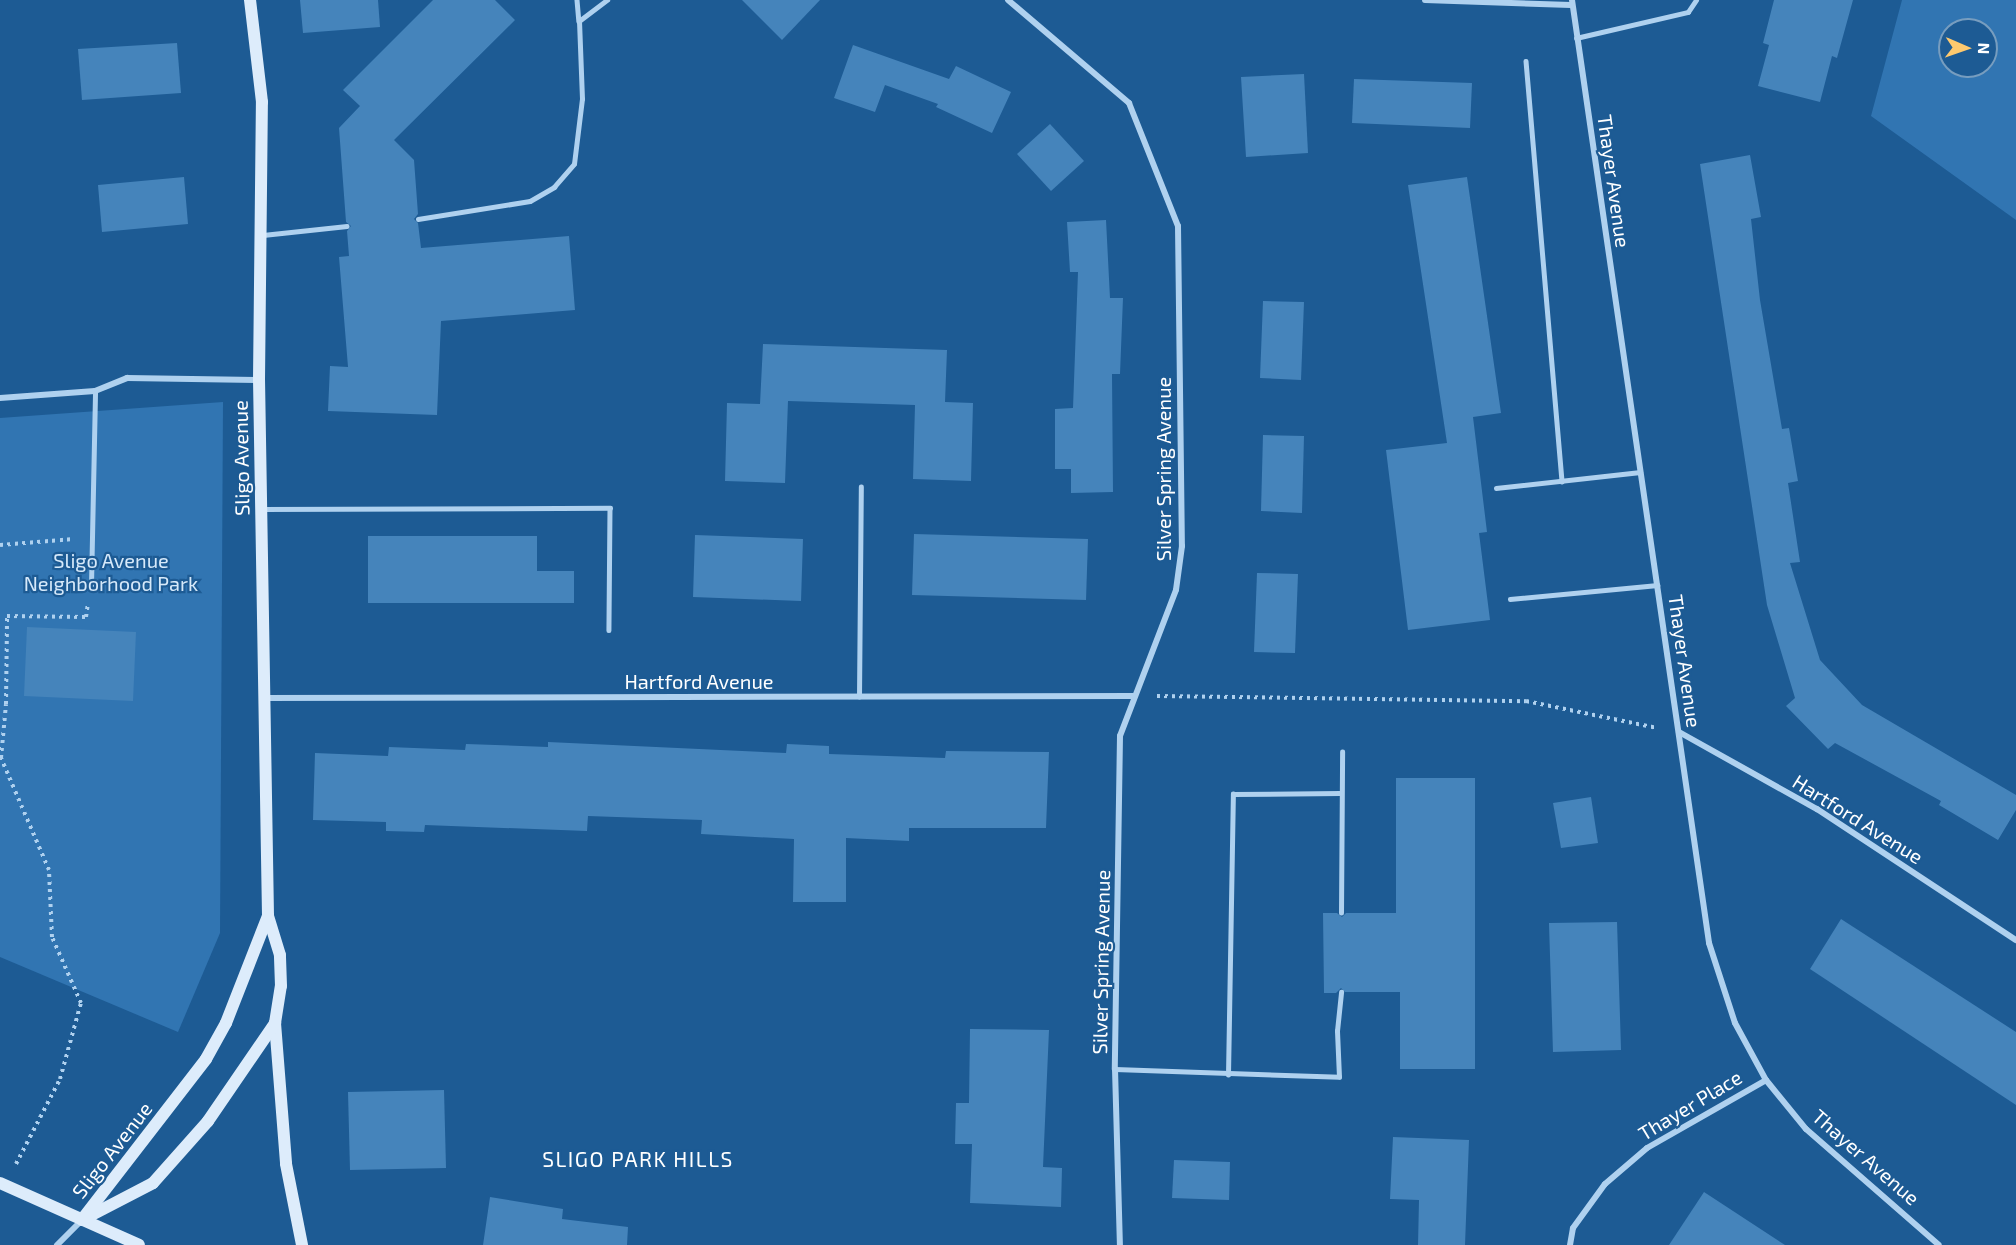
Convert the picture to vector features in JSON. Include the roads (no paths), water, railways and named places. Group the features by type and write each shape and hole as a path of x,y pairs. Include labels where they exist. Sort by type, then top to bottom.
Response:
{"street":[{"name":"Sligo Avenue","path":"82,1220 153,1183 208,1121 275,1023 281,986 280,955 268,916 259,380 262,102 250,0"},
{"name":"Silver Spring Avenue","path":"1008,0 1129,104 1178,226 1182,546 1176,590 1133,696 1120,736 1116,1070 1120,1245"},
{"path":"1425,0 1572,3"},
{"name":"Thayer Avenue","path":"1572,3 1709,943 1735,1023 1766,1080 1806,1129 1939,1245"},
{"path":"0,398 94,392 127,378 259,380"},
{"name":"Hartford Avenue","path":"265,698 1133,696"},
{"name":"Hartford Avenue","path":"1678,732 1817,809 2016,940"},
{"name":"Sligo Avenue","path":"82,1220 206,1059 226,1023 268,916"},
{"path":"275,1023 286,1164 302,1245"},
{"name":"Thayer Place","path":"1570,1245 1573,1228 1605,1184 1647,1148 1766,1080"},
{"path":"3,1185 139,1245"},
{"path":"57,1245 82,1220"}],"lane":[{"path":"418,219 530,201 554,187 574,164 582,99 577,0"},
{"path":"579,21 607,0"},
{"path":"1576,38 1688,12 1696,0"},
{"path":"1526,61 1562,481"},
{"path":"261,235 347,226"},
{"path":"91,585 94,392"},
{"path":"1496,488 1640,472"},
{"path":"859,697 861,487"},
{"path":"262,509 610,508 609,630"},
{"path":"1510,599 1656,585"},
{"path":"1341,913 1342,752"},
{"path":"1228,1075 1233,794 1340,793"},
{"path":"1116,1070 1338,1077 1337,1031 1341,992"}],"district":[{"name":"SLIGO PARK HILLS","path":"638,1159"}],"park label":[{"name":"Sligo Avenue Neighborhood Park","path":"111,572"}]}
